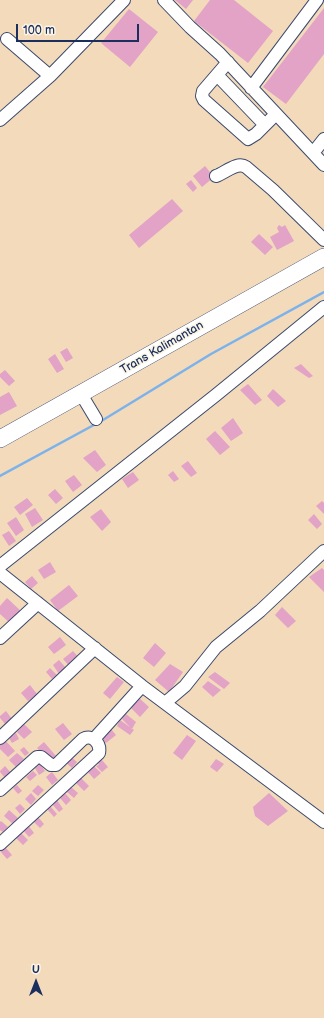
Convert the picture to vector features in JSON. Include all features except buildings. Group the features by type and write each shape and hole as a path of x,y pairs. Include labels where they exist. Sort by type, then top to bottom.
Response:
{"highway":[{"name":"Trans Kalimantan","path":"0,439 323,258"}],"street":[{"path":"0,120 50,76 124,0"},
{"path":"164,0 190,27 228,62 324,165"},
{"path":"251,88 317,0"},
{"path":"7,39 50,76"},
{"path":"228,62 202,94 204,100 248,139 251,139 276,114"},
{"path":"216,75 265,125"},
{"path":"313,153 324,139"},
{"path":"216,176 236,166 243,165 273,190 324,240"},
{"path":"0,566 216,395 324,307"},
{"path":"81,394 96,419"},
{"path":"165,702 185,686 216,647 260,611 324,551"},
{"path":"0,573 142,686 324,822"},
{"path":"0,638 38,603"},
{"path":"0,738 95,648"},
{"path":"94,739 142,686"},
{"path":"0,790 37,757 40,757 51,765 56,765 83,739 90,737 100,746 99,753 0,844"}],"waterway":[{"path":"0,476 103,420 211,354 324,292"}]}
